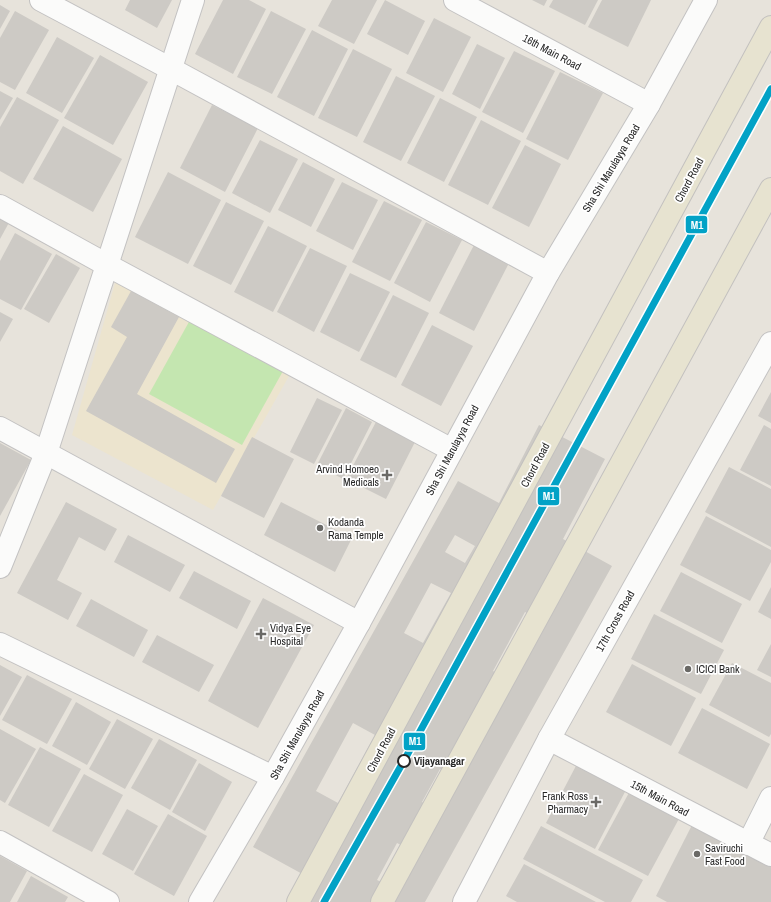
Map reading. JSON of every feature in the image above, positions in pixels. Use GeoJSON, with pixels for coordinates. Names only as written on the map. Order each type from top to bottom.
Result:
{"type":"FeatureCollection","features":[{"type":"Feature","properties":{"kind":"main road","name":"Chord Road"},"geometry":{"type":"LineString","coordinates":[[298,902],[771,28]]}},
{"type":"Feature","properties":{"kind":"main road"},"geometry":{"type":"LineString","coordinates":[[382,902],[771,189]]}},
{"type":"Feature","properties":{"kind":"street"},"geometry":{"type":"LineString","coordinates":[[41,0],[171,68],[548,273]]}},
{"type":"Feature","properties":{"kind":"street"},"geometry":{"type":"LineString","coordinates":[[0,567],[46,453],[193,0]]}},
{"type":"Feature","properties":{"kind":"street","name":"16th Main Road"},"geometry":{"type":"LineString","coordinates":[[455,0],[649,104]]}},
{"type":"Feature","properties":{"kind":"street","name":"Sha Shi Marulayya Road"},"geometry":{"type":"LineString","coordinates":[[200,902],[273,777],[359,623],[548,273],[649,104],[706,0]]}},
{"type":"Feature","properties":{"kind":"street"},"geometry":{"type":"LineString","coordinates":[[0,206],[452,450]]}},
{"type":"Feature","properties":{"kind":"street","name":"17th Cross Road"},"geometry":{"type":"LineString","coordinates":[[464,902],[549,739],[771,343]]}},
{"type":"Feature","properties":{"kind":"street"},"geometry":{"type":"LineString","coordinates":[[0,428],[359,623]]}},
{"type":"Feature","properties":{"kind":"street"},"geometry":{"type":"LineString","coordinates":[[0,644],[273,777]]}},
{"type":"Feature","properties":{"kind":"street","name":"15th Main Road"},"geometry":{"type":"LineString","coordinates":[[549,739],[771,855]]}},
{"type":"Feature","properties":{"kind":"street"},"geometry":{"type":"LineString","coordinates":[[748,844],[771,798]]}},
{"type":"Feature","properties":{"kind":"street"},"geometry":{"type":"LineString","coordinates":[[0,842],[108,902]]}},
{"type":"Feature","properties":{"kind":"shaded area"},"geometry":{"type":"Polygon","coordinates":[[[117,276],[293,369],[213,510],[72,435],[117,276]]]}},
{"type":"Feature","properties":{"kind":"green space"},"geometry":{"type":"Polygon","coordinates":[[[190,320],[283,371],[242,445],[149,394],[190,320]]]}},
{"type":"Feature","properties":{"kind":"building"},"geometry":{"type":"Polygon","coordinates":[[[130,0],[172,0],[157,28],[125,10],[130,0]]]}},
{"type":"Feature","properties":{"kind":"building"},"geometry":{"type":"Polygon","coordinates":[[[223,0],[249,0],[266,9],[233,74],[195,54],[223,0]]]}},
{"type":"Feature","properties":{"kind":"building"},"geometry":{"type":"Polygon","coordinates":[[[332,0],[377,0],[354,44],[318,26],[332,0]]]}},
{"type":"Feature","properties":{"kind":"building"},"geometry":{"type":"Polygon","coordinates":[[[385,0],[425,21],[408,55],[367,34],[385,0]]]}},
{"type":"Feature","properties":{"kind":"building"},"geometry":{"type":"Polygon","coordinates":[[[532,0],[547,0],[544,6],[532,0]]]}},
{"type":"Feature","properties":{"kind":"building"},"geometry":{"type":"Polygon","coordinates":[[[553,0],[598,0],[585,25],[549,7],[553,0]]]}},
{"type":"Feature","properties":{"kind":"building"},"geometry":{"type":"Polygon","coordinates":[[[602,0],[651,0],[628,47],[588,27],[602,0]]]}},
{"type":"Feature","properties":{"kind":"building"},"geometry":{"type":"Polygon","coordinates":[[[0,5],[10,11],[0,29],[0,5]]]}},
{"type":"Feature","properties":{"kind":"building"},"geometry":{"type":"Polygon","coordinates":[[[15,11],[49,30],[15,90],[0,82],[0,38],[15,11]]]}},
{"type":"Feature","properties":{"kind":"building"},"geometry":{"type":"Polygon","coordinates":[[[271,11],[306,29],[272,94],[237,77],[271,11]]]}},
{"type":"Feature","properties":{"kind":"building"},"geometry":{"type":"Polygon","coordinates":[[[434,18],[471,37],[443,92],[406,73],[434,18]]]}},
{"type":"Feature","properties":{"kind":"building"},"geometry":{"type":"Polygon","coordinates":[[[312,30],[348,49],[314,116],[277,97],[312,30]]]}},
{"type":"Feature","properties":{"kind":"building"},"geometry":{"type":"Polygon","coordinates":[[[57,37],[94,58],[62,113],[26,93],[57,37]]]}},
{"type":"Feature","properties":{"kind":"building"},"geometry":{"type":"Polygon","coordinates":[[[477,44],[505,58],[480,109],[452,94],[477,44]]]}},
{"type":"Feature","properties":{"kind":"building"},"geometry":{"type":"Polygon","coordinates":[[[353,49],[392,69],[357,137],[318,118],[353,49]]]}},
{"type":"Feature","properties":{"kind":"building"},"geometry":{"type":"Polygon","coordinates":[[[514,51],[555,71],[523,133],[482,112],[514,51]]]}},
{"type":"Feature","properties":{"kind":"building"},"geometry":{"type":"Polygon","coordinates":[[[100,55],[148,82],[113,145],[64,118],[100,55]]]}},
{"type":"Feature","properties":{"kind":"building"},"geometry":{"type":"Polygon","coordinates":[[[560,72],[603,93],[568,160],[526,139],[560,72]]]}},
{"type":"Feature","properties":{"kind":"building"},"geometry":{"type":"Polygon","coordinates":[[[396,76],[435,96],[401,161],[363,142],[396,76]]]}},
{"type":"Feature","properties":{"kind":"building"},"geometry":{"type":"Polygon","coordinates":[[[0,91],[13,98],[0,120],[0,91]]]}},
{"type":"Feature","properties":{"kind":"building"},"geometry":{"type":"Polygon","coordinates":[[[17,97],[59,120],[23,184],[0,171],[0,127],[17,97]]]}},
{"type":"Feature","properties":{"kind":"building"},"geometry":{"type":"Polygon","coordinates":[[[440,98],[477,117],[444,182],[407,163],[440,98]]]}},
{"type":"Feature","properties":{"kind":"building"},"geometry":{"type":"Polygon","coordinates":[[[212,105],[258,128],[225,192],[180,168],[212,105]]]}},
{"type":"Feature","properties":{"kind":"building"},"geometry":{"type":"Polygon","coordinates":[[[481,120],[521,141],[488,205],[448,185],[481,120]]]}},
{"type":"Feature","properties":{"kind":"building"},"geometry":{"type":"Polygon","coordinates":[[[63,126],[122,159],[93,212],[33,179],[63,126]]]}},
{"type":"Feature","properties":{"kind":"building"},"geometry":{"type":"Polygon","coordinates":[[[260,140],[298,159],[270,213],[232,193],[260,140]]]}},
{"type":"Feature","properties":{"kind":"building"},"geometry":{"type":"Polygon","coordinates":[[[525,145],[561,164],[529,227],[492,208],[525,145]]]}},
{"type":"Feature","properties":{"kind":"building"},"geometry":{"type":"Polygon","coordinates":[[[303,162],[335,179],[311,227],[278,210],[303,162]]]}},
{"type":"Feature","properties":{"kind":"building"},"geometry":{"type":"Polygon","coordinates":[[[168,172],[221,200],[188,264],[135,237],[168,172]]]}},
{"type":"Feature","properties":{"kind":"building"},"geometry":{"type":"Polygon","coordinates":[[[342,182],[378,200],[353,250],[316,231],[342,182]]]}},
{"type":"Feature","properties":{"kind":"building"},"geometry":{"type":"Polygon","coordinates":[[[384,201],[422,220],[390,281],[352,262],[384,201]]]}},
{"type":"Feature","properties":{"kind":"building"},"geometry":{"type":"Polygon","coordinates":[[[226,202],[264,221],[231,285],[193,266],[226,202]]]}},
{"type":"Feature","properties":{"kind":"building"},"geometry":{"type":"Polygon","coordinates":[[[0,213],[11,219],[0,239],[0,213]]]}},
{"type":"Feature","properties":{"kind":"building"},"geometry":{"type":"Polygon","coordinates":[[[426,222],[462,240],[430,302],[394,283],[426,222]]]}},
{"type":"Feature","properties":{"kind":"building"},"geometry":{"type":"Polygon","coordinates":[[[268,226],[307,246],[273,312],[234,292],[268,226]]]}},
{"type":"Feature","properties":{"kind":"building"},"geometry":{"type":"Polygon","coordinates":[[[15,233],[52,254],[21,310],[0,299],[0,261],[15,233]]]}},
{"type":"Feature","properties":{"kind":"building"},"geometry":{"type":"Polygon","coordinates":[[[474,245],[509,263],[474,331],[439,313],[474,245]]]}},
{"type":"Feature","properties":{"kind":"building"},"geometry":{"type":"Polygon","coordinates":[[[310,248],[347,266],[314,332],[277,312],[310,248]]]}},
{"type":"Feature","properties":{"kind":"building"},"geometry":{"type":"Polygon","coordinates":[[[56,254],[80,268],[49,323],[24,309],[56,254]]]}},
{"type":"Feature","properties":{"kind":"building"},"geometry":{"type":"Polygon","coordinates":[[[350,273],[390,292],[359,352],[320,332],[350,273]]]}},
{"type":"Feature","properties":{"kind":"building"},"geometry":{"type":"Polygon","coordinates":[[[131,291],[179,317],[137,394],[235,449],[216,483],[86,411],[127,337],[111,327],[131,291]]]}},
{"type":"Feature","properties":{"kind":"building"},"geometry":{"type":"Polygon","coordinates":[[[393,295],[429,313],[396,378],[360,360],[393,295]]]}},
{"type":"Feature","properties":{"kind":"building"},"geometry":{"type":"Polygon","coordinates":[[[0,312],[13,319],[0,342],[0,312]]]}},
{"type":"Feature","properties":{"kind":"building"},"geometry":{"type":"Polygon","coordinates":[[[432,325],[473,346],[441,406],[401,385],[432,325]]]}},
{"type":"Feature","properties":{"kind":"building"},"geometry":{"type":"Polygon","coordinates":[[[771,392],[771,423],[758,416],[771,392]]]}},
{"type":"Feature","properties":{"kind":"building"},"geometry":{"type":"Polygon","coordinates":[[[317,398],[342,410],[314,464],[290,452],[317,398]]]}},
{"type":"Feature","properties":{"kind":"building"},"geometry":{"type":"Polygon","coordinates":[[[346,408],[372,422],[343,479],[317,465],[346,408]]]}},
{"type":"Feature","properties":{"kind":"building"},"geometry":{"type":"Polygon","coordinates":[[[377,420],[416,440],[386,499],[346,479],[377,420]]]}},
{"type":"Feature","properties":{"kind":"building"},"geometry":{"type":"Polygon","coordinates":[[[539,425],[605,459],[563,539],[612,566],[425,902],[292,902],[306,876],[253,847],[458,481],[499,503],[539,425]],[[455,535],[445,552],[465,563],[475,546],[455,535]],[[431,583],[404,633],[423,643],[451,593],[431,583]],[[525,612],[493,671],[514,683],[546,624],[525,612]],[[353,723],[316,791],[338,803],[375,735],[353,723]],[[440,769],[422,802],[441,812],[459,779],[440,769]],[[397,843],[377,880],[397,890],[417,853],[397,843]]]}},
{"type":"Feature","properties":{"kind":"building"},"geometry":{"type":"Polygon","coordinates":[[[764,425],[771,429],[771,486],[740,470],[764,425]]]}},
{"type":"Feature","properties":{"kind":"building"},"geometry":{"type":"Polygon","coordinates":[[[252,437],[294,459],[264,518],[221,496],[252,437]]]}},
{"type":"Feature","properties":{"kind":"building"},"geometry":{"type":"Polygon","coordinates":[[[0,443],[31,460],[0,516],[0,443]]]}},
{"type":"Feature","properties":{"kind":"building"},"geometry":{"type":"Polygon","coordinates":[[[729,467],[771,489],[771,547],[705,512],[729,467]]]}},
{"type":"Feature","properties":{"kind":"building"},"geometry":{"type":"Polygon","coordinates":[[[66,502],[117,529],[105,551],[79,537],[57,580],[82,593],[68,620],[17,593],[66,502]]]}},
{"type":"Feature","properties":{"kind":"building"},"geometry":{"type":"Polygon","coordinates":[[[281,502],[352,538],[335,572],[264,535],[281,502]]]}},
{"type":"Feature","properties":{"kind":"building"},"geometry":{"type":"Polygon","coordinates":[[[706,516],[771,550],[771,562],[750,601],[680,565],[706,516]]]}},
{"type":"Feature","properties":{"kind":"building"},"geometry":{"type":"Polygon","coordinates":[[[128,535],[185,565],[170,592],[114,562],[128,535]]]}},
{"type":"Feature","properties":{"kind":"building"},"geometry":{"type":"Polygon","coordinates":[[[194,571],[251,601],[237,629],[179,598],[194,571]]]}},
{"type":"Feature","properties":{"kind":"building"},"geometry":{"type":"Polygon","coordinates":[[[681,572],[742,604],[722,643],[660,611],[681,572]]]}},
{"type":"Feature","properties":{"kind":"building"},"geometry":{"type":"Polygon","coordinates":[[[771,587],[771,619],[758,612],[771,587]]]}},
{"type":"Feature","properties":{"kind":"building"},"geometry":{"type":"Polygon","coordinates":[[[263,598],[314,625],[258,728],[208,701],[263,598]]]}},
{"type":"Feature","properties":{"kind":"building"},"geometry":{"type":"Polygon","coordinates":[[[91,599],[148,630],[134,657],[76,626],[91,599]]]}},
{"type":"Feature","properties":{"kind":"building"},"geometry":{"type":"Polygon","coordinates":[[[654,614],[724,650],[701,694],[631,659],[654,614]]]}},
{"type":"Feature","properties":{"kind":"building"},"geometry":{"type":"Polygon","coordinates":[[[157,635],[214,665],[199,692],[142,662],[157,635]]]}},
{"type":"Feature","properties":{"kind":"building"},"geometry":{"type":"Polygon","coordinates":[[[771,644],[771,677],[757,670],[771,644]]]}},
{"type":"Feature","properties":{"kind":"building"},"geometry":{"type":"Polygon","coordinates":[[[732,663],[771,683],[771,734],[769,737],[709,705],[732,663]]]}},
{"type":"Feature","properties":{"kind":"building"},"geometry":{"type":"Polygon","coordinates":[[[632,664],[696,698],[671,746],[606,712],[632,664]]]}},
{"type":"Feature","properties":{"kind":"building"},"geometry":{"type":"Polygon","coordinates":[[[0,665],[22,677],[0,716],[0,665]]]}},
{"type":"Feature","properties":{"kind":"building"},"geometry":{"type":"Polygon","coordinates":[[[27,675],[72,699],[47,744],[2,720],[27,675]]]}},
{"type":"Feature","properties":{"kind":"building"},"geometry":{"type":"Polygon","coordinates":[[[76,702],[111,722],[87,765],[52,746],[76,702]]]}},
{"type":"Feature","properties":{"kind":"building"},"geometry":{"type":"Polygon","coordinates":[[[702,708],[770,744],[747,789],[678,753],[702,708]]]}},
{"type":"Feature","properties":{"kind":"building"},"geometry":{"type":"Polygon","coordinates":[[[117,719],[153,739],[125,789],[89,769],[117,719]]]}},
{"type":"Feature","properties":{"kind":"building"},"geometry":{"type":"Polygon","coordinates":[[[0,729],[36,749],[5,803],[0,800],[0,729]]]}},
{"type":"Feature","properties":{"kind":"building"},"geometry":{"type":"Polygon","coordinates":[[[159,739],[197,760],[170,810],[131,788],[159,739]]]}},
{"type":"Feature","properties":{"kind":"building"},"geometry":{"type":"Polygon","coordinates":[[[40,747],[81,769],[49,827],[8,805],[40,747]]]}},
{"type":"Feature","properties":{"kind":"building"},"geometry":{"type":"Polygon","coordinates":[[[578,762],[627,788],[595,849],[546,823],[578,762]]]}},
{"type":"Feature","properties":{"kind":"building"},"geometry":{"type":"Polygon","coordinates":[[[199,763],[232,782],[205,831],[172,812],[199,763]]]}},
{"type":"Feature","properties":{"kind":"building"},"geometry":{"type":"Polygon","coordinates":[[[84,774],[123,795],[92,852],[52,831],[84,774]]]}},
{"type":"Feature","properties":{"kind":"building"},"geometry":{"type":"Polygon","coordinates":[[[631,789],[681,815],[648,876],[598,850],[631,789]]]}},
{"type":"Feature","properties":{"kind":"building"},"geometry":{"type":"Polygon","coordinates":[[[127,809],[158,826],[133,871],[102,854],[127,809]]]}},
{"type":"Feature","properties":{"kind":"building"},"geometry":{"type":"Polygon","coordinates":[[[168,814],[207,836],[174,896],[134,874],[168,814]]]}},
{"type":"Feature","properties":{"kind":"building"},"geometry":{"type":"Polygon","coordinates":[[[692,825],[771,865],[771,902],[667,902],[656,896],[692,825]]]}},
{"type":"Feature","properties":{"kind":"building"},"geometry":{"type":"Polygon","coordinates":[[[541,826],[643,880],[631,902],[605,902],[523,859],[541,826]]]}},
{"type":"Feature","properties":{"kind":"building"},"geometry":{"type":"Polygon","coordinates":[[[0,856],[27,871],[10,902],[0,902],[0,856]]]}},
{"type":"Feature","properties":{"kind":"building"},"geometry":{"type":"Polygon","coordinates":[[[524,864],[596,902],[517,902],[506,896],[524,864]]]}},
{"type":"Feature","properties":{"kind":"building"},"geometry":{"type":"Polygon","coordinates":[[[31,876],[68,897],[65,902],[17,902],[31,876]]]}},
{"type":"Feature","properties":{"kind":"transit line","name":"M1"},"geometry":{"type":"LineString","coordinates":[[324,902],[406,757],[771,89]]}},
{"type":"Feature","properties":{"kind":"place","name":"Arvind Homoeo Medicals"},"geometry":{"type":"Point","coordinates":[387,475]}},
{"type":"Feature","properties":{"kind":"place","name":"Kodanda Rama Temple"},"geometry":{"type":"Point","coordinates":[320,528]}},
{"type":"Feature","properties":{"kind":"place","name":"Vidya Eye Hospital"},"geometry":{"type":"Point","coordinates":[261,634]}},
{"type":"Feature","properties":{"kind":"place","name":"ICICI Bank"},"geometry":{"type":"Point","coordinates":[688,669]}},
{"type":"Feature","properties":{"kind":"place","name":"Vijayanagar"},"geometry":{"type":"Point","coordinates":[404,761]}},
{"type":"Feature","properties":{"kind":"place","name":"Frank Ross Pharmacy"},"geometry":{"type":"Point","coordinates":[596,802]}},
{"type":"Feature","properties":{"kind":"place","name":"Saviruchi Fast Food"},"geometry":{"type":"Point","coordinates":[697,854]}}]}
